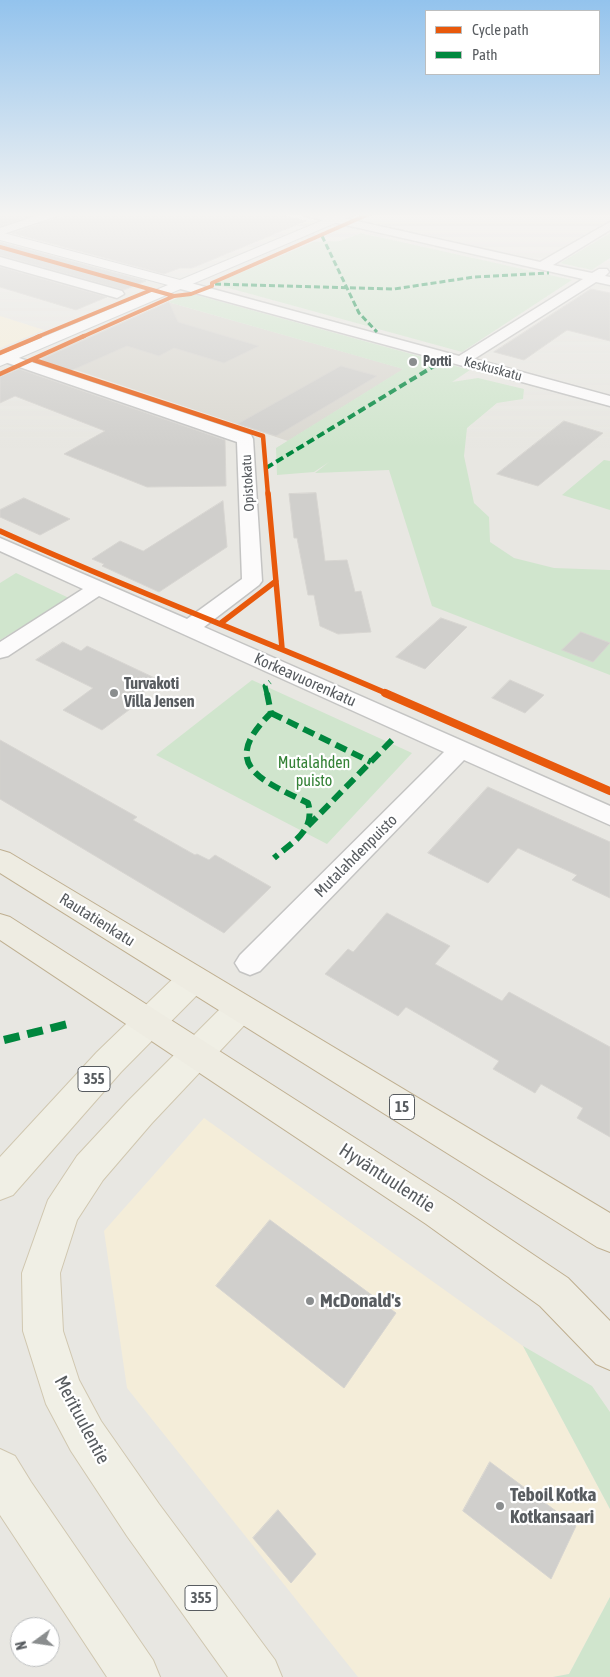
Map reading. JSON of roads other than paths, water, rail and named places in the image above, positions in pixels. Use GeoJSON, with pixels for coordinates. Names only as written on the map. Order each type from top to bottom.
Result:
{"type":"FeatureCollection","features":[{"type":"Feature","properties":{"kind":"highway","name":"Rautatienkatu"},"geometry":{"type":"LineString","coordinates":[[0,860],[194,979]]}},
{"type":"Feature","properties":{"kind":"highway"},"geometry":{"type":"LineString","coordinates":[[0,925],[150,1023]]}},
{"type":"Feature","properties":{"kind":"highway","name":"15"},"geometry":{"type":"LineString","coordinates":[[194,979],[610,1234]]}},
{"type":"Feature","properties":{"kind":"highway","name":"Hyväntuulentie"},"geometry":{"type":"LineString","coordinates":[[150,1023],[439,1212],[554,1292],[610,1350]]}},
{"type":"Feature","properties":{"kind":"main road"},"geometry":{"type":"LineString","coordinates":[[4,360],[167,291]]}},
{"type":"Feature","properties":{"kind":"main road","name":"355"},"geometry":{"type":"LineString","coordinates":[[0,1183],[109,1062],[194,979]]}},
{"type":"Feature","properties":{"kind":"main road","name":"Merituulentie"},"geometry":{"type":"LineString","coordinates":[[241,1008],[140,1112],[90,1168],[61,1212],[41,1273],[43,1331],[61,1389],[86,1436],[143,1520],[258,1677]]}},
{"type":"Feature","properties":{"kind":"main road"},"geometry":{"type":"LineString","coordinates":[[0,1471],[14,1498],[136,1677]]}},
{"type":"Feature","properties":{"kind":"street"},"geometry":{"type":"LineString","coordinates":[[107,291],[117,294]]}},
{"type":"Feature","properties":{"kind":"street","name":"Keskuskatu"},"geometry":{"type":"LineString","coordinates":[[205,291],[610,401]]}},
{"type":"Feature","properties":{"kind":"street"},"geometry":{"type":"LineString","coordinates":[[461,361],[573,291]]}},
{"type":"Feature","properties":{"kind":"street","name":"Opistokatu"},"geometry":{"type":"LineString","coordinates":[[4,360],[246,439],[252,581],[189,628]]}},
{"type":"Feature","properties":{"kind":"street","name":"Korkeavuorenkatu"},"geometry":{"type":"LineString","coordinates":[[0,544],[610,816]]}},
{"type":"Feature","properties":{"kind":"street"},"geometry":{"type":"LineString","coordinates":[[0,567],[22,554]]}},
{"type":"Feature","properties":{"kind":"street"},"geometry":{"type":"LineString","coordinates":[[0,651],[98,588]]}},
{"type":"Feature","properties":{"kind":"street","name":"Mutalahdenpuisto"},"geometry":{"type":"LineString","coordinates":[[250,963],[461,749]]}},
{"type":"Feature","properties":{"kind":"place","name":"Portti"},"geometry":{"type":"Point","coordinates":[413,362]}},
{"type":"Feature","properties":{"kind":"place","name":"Turvakoti Villa Jensen"},"geometry":{"type":"Point","coordinates":[114,693]}},
{"type":"Feature","properties":{"kind":"place","name":"McDonald's"},"geometry":{"type":"Point","coordinates":[310,1301]}},
{"type":"Feature","properties":{"kind":"place","name":"Teboil Kotka Kotkansaari"},"geometry":{"type":"Point","coordinates":[500,1506]}},
{"type":"Feature","properties":{"kind":"park label","name":"Mutalahden puisto"},"geometry":{"type":"Point","coordinates":[314,772]}}]}
